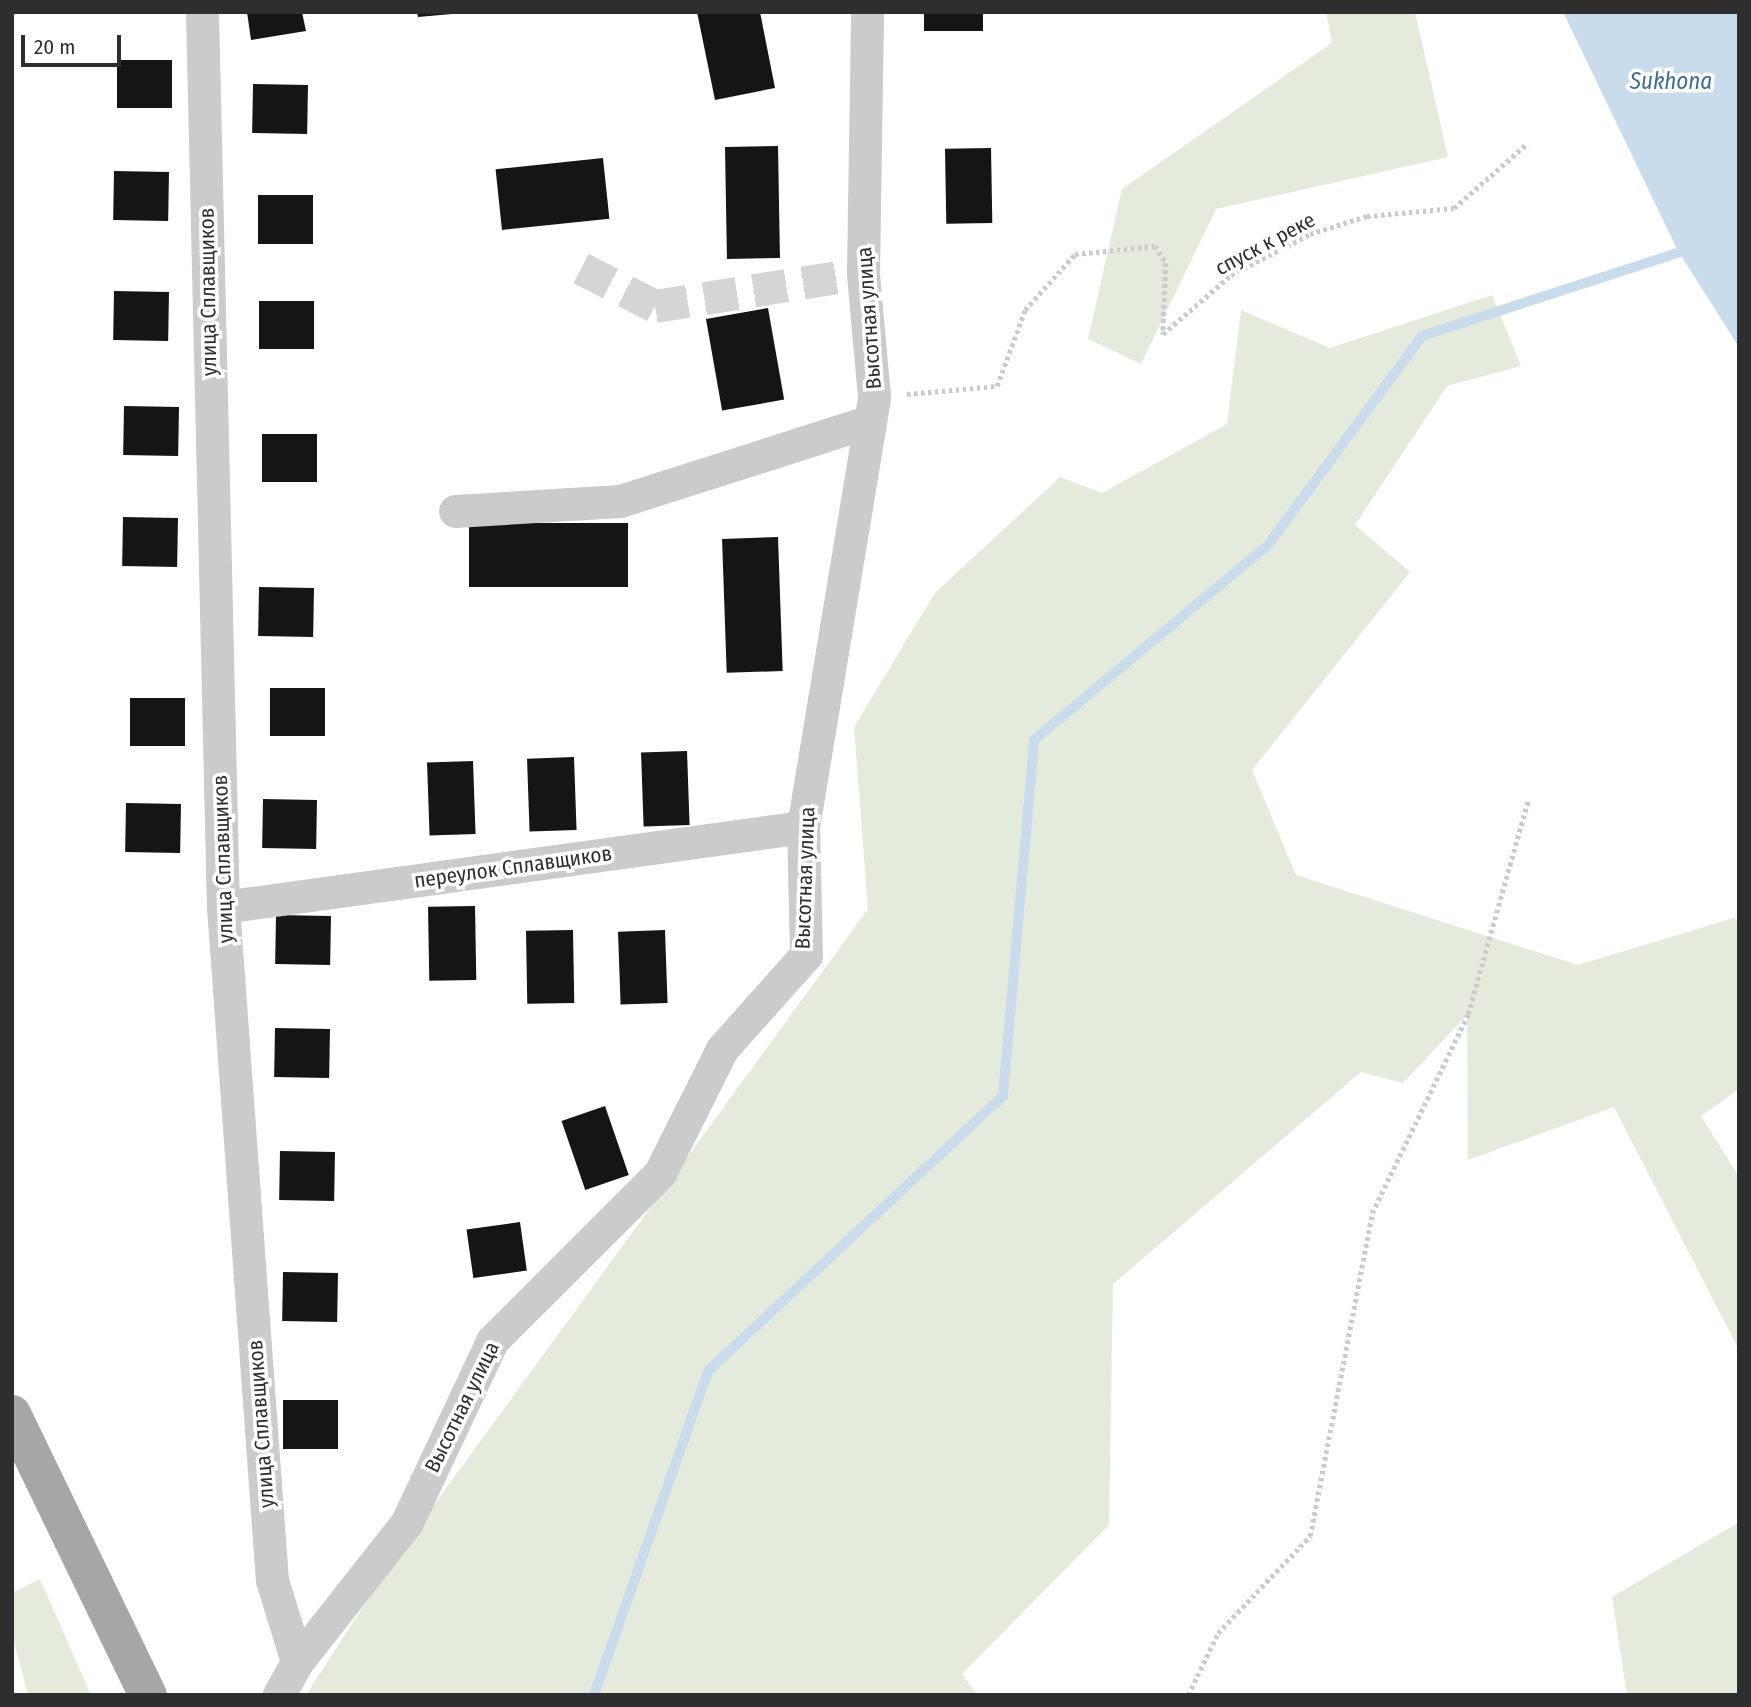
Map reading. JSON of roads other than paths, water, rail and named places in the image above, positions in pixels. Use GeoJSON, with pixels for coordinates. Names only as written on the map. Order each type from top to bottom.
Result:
{"type":"FeatureCollection","features":[{"type":"Feature","properties":{"kind":"main road"},"geometry":{"type":"LineString","coordinates":[[12,1414],[148,1695]]}},
{"type":"Feature","properties":{"kind":"street","name":"улица Сплавщиков"},"geometry":{"type":"LineString","coordinates":[[202,12],[223,906],[272,1580],[298,1662]]}},
{"type":"Feature","properties":{"kind":"street","name":"Высотная улица"},"geometry":{"type":"LineString","coordinates":[[298,1662],[407,1522],[492,1341],[660,1173],[722,1049],[806,955],[803,827],[872,409],[863,273],[867,12]]}},
{"type":"Feature","properties":{"kind":"street"},"geometry":{"type":"LineString","coordinates":[[455,511],[620,501],[872,409]]}},
{"type":"Feature","properties":{"kind":"street","name":"переулок Сплавщиков"},"geometry":{"type":"LineString","coordinates":[[223,906],[803,827]]}},
{"type":"Feature","properties":{"kind":"street"},"geometry":{"type":"LineString","coordinates":[[279,1695],[298,1662]]}},
{"type":"Feature","properties":{"kind":"water","name":"Sukhona"},"geometry":{"type":"Polygon","coordinates":[[[1563,12],[1739,12],[1739,347],[1678,251],[1563,12]]]}},
{"type":"Feature","properties":{"kind":"waterway"},"geometry":{"type":"LineString","coordinates":[[594,1695],[708,1371],[1003,1096],[1034,740],[1268,545],[1422,336],[1689,249]]}},
{"type":"Feature","properties":{"kind":"tunnel"},"geometry":{"type":"LineString","coordinates":[[581,268],[655,306],[863,273]]}}]}
